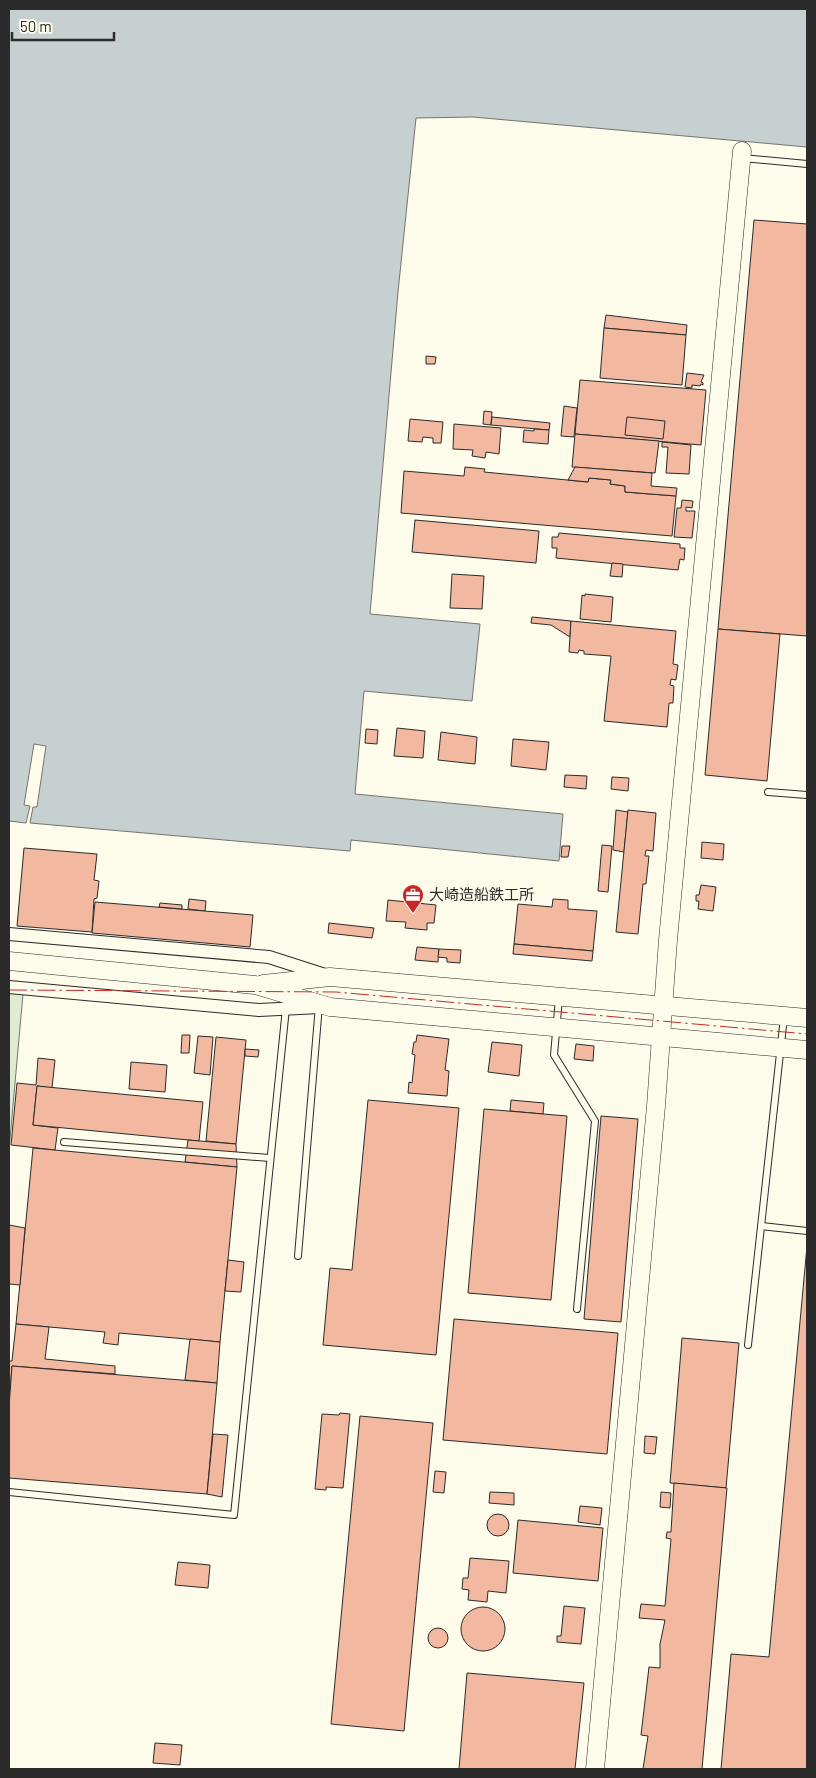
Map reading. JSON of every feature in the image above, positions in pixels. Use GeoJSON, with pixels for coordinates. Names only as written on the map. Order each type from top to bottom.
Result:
{"type":"FeatureCollection","features":[{"type":"Feature","properties":{"kind":"street"},"geometry":{"type":"LineString","coordinates":[[595,1769],[664,1005],[669,930],[741,154]]}},
{"type":"Feature","properties":{"kind":"street"},"geometry":{"type":"LineString","coordinates":[[9,934],[269,957],[330,977],[807,1018]]}},
{"type":"Feature","properties":{"kind":"street"},"geometry":{"type":"LineString","coordinates":[[9,961],[255,985],[323,1006],[807,1050]]}},
{"type":"Feature","properties":{"kind":"street"},"geometry":{"type":"LineString","coordinates":[[9,987],[259,1010],[287,995],[330,977]]}},
{"type":"Feature","properties":{"kind":"lane"},"geometry":{"type":"LineString","coordinates":[[741,154],[807,164]]}},
{"type":"Feature","properties":{"kind":"lane"},"geometry":{"type":"LineString","coordinates":[[768,792],[807,795]]}},
{"type":"Feature","properties":{"kind":"lane"},"geometry":{"type":"LineString","coordinates":[[9,1492],[234,1514],[287,995]]}},
{"type":"Feature","properties":{"kind":"lane"},"geometry":{"type":"LineString","coordinates":[[559,996],[554,1055],[595,1121],[577,1309]]}},
{"type":"Feature","properties":{"kind":"lane"},"geometry":{"type":"LineString","coordinates":[[298,1256],[323,1006]]}},
{"type":"Feature","properties":{"kind":"lane"},"geometry":{"type":"LineString","coordinates":[[748,1346],[784,1016]]}},
{"type":"Feature","properties":{"kind":"lane"},"geometry":{"type":"LineString","coordinates":[[64,1142],[270,1158]]}},
{"type":"Feature","properties":{"kind":"lane"},"geometry":{"type":"LineString","coordinates":[[761,1226],[807,1231]]}},
{"type":"Feature","properties":{"kind":"green space"},"geometry":{"type":"Polygon","coordinates":[[[9,993],[23,994],[9,1150],[9,993]]]}},
{"type":"Feature","properties":{"kind":"shaded area"},"geometry":{"type":"Polygon","coordinates":[[[9,9],[807,9],[807,147],[473,117],[416,118],[398,292],[370,614],[480,624],[472,701],[364,691],[355,794],[563,814],[559,861],[351,840],[350,851],[30,823],[33,807],[37,807],[46,746],[34,744],[24,805],[30,806],[26,823],[9,821],[9,9]]]}},
{"type":"Feature","properties":{"kind":"building"},"geometry":{"type":"Polygon","coordinates":[[[754,220],[807,224],[807,636],[718,629],[754,220]]]}},
{"type":"Feature","properties":{"kind":"building"},"geometry":{"type":"Polygon","coordinates":[[[606,315],[687,325],[686,335],[604,328],[606,315]]]}},
{"type":"Feature","properties":{"kind":"building"},"geometry":{"type":"Polygon","coordinates":[[[604,328],[686,335],[682,385],[600,378],[604,328]]]}},
{"type":"Feature","properties":{"kind":"building"},"geometry":{"type":"Polygon","coordinates":[[[426,356],[436,357],[435,364],[426,364],[426,356]]]}},
{"type":"Feature","properties":{"kind":"building"},"geometry":{"type":"Polygon","coordinates":[[[687,373],[704,375],[701,382],[703,385],[692,385],[692,388],[685,387],[687,373]]]}},
{"type":"Feature","properties":{"kind":"building"},"geometry":{"type":"Polygon","coordinates":[[[580,380],[706,390],[701,445],[575,434],[580,380]]]}},
{"type":"Feature","properties":{"kind":"building"},"geometry":{"type":"Polygon","coordinates":[[[564,406],[577,408],[574,437],[561,436],[564,406]]]}},
{"type":"Feature","properties":{"kind":"building"},"geometry":{"type":"Polygon","coordinates":[[[484,411],[492,412],[491,425],[483,424],[484,411]]]}},
{"type":"Feature","properties":{"kind":"building"},"geometry":{"type":"Polygon","coordinates":[[[492,417],[550,423],[549,430],[491,425],[492,417]]]}},
{"type":"Feature","properties":{"kind":"building"},"geometry":{"type":"Polygon","coordinates":[[[627,417],[665,421],[663,439],[625,435],[627,417]]]}},
{"type":"Feature","properties":{"kind":"building"},"geometry":{"type":"Polygon","coordinates":[[[410,419],[443,422],[441,443],[433,443],[433,438],[423,437],[422,442],[408,441],[410,419]]]}},
{"type":"Feature","properties":{"kind":"building"},"geometry":{"type":"Polygon","coordinates":[[[454,424],[501,428],[499,454],[486,452],[485,458],[472,456],[473,450],[453,449],[454,424]]]}},
{"type":"Feature","properties":{"kind":"building"},"geometry":{"type":"Polygon","coordinates":[[[534,429],[549,430],[548,444],[523,442],[524,430],[534,431],[534,429]]]}},
{"type":"Feature","properties":{"kind":"building"},"geometry":{"type":"Polygon","coordinates":[[[575,434],[659,441],[655,473],[572,467],[575,434]]]}},
{"type":"Feature","properties":{"kind":"building"},"geometry":{"type":"Polygon","coordinates":[[[662,442],[691,445],[689,474],[666,473],[668,447],[662,447],[662,442]]]}},
{"type":"Feature","properties":{"kind":"building"},"geometry":{"type":"Polygon","coordinates":[[[465,467],[485,469],[484,472],[588,482],[589,478],[611,480],[610,484],[625,486],[625,492],[676,496],[672,536],[401,513],[404,471],[464,476],[465,467]]]}},
{"type":"Feature","properties":{"kind":"building"},"geometry":{"type":"Polygon","coordinates":[[[575,467],[652,473],[651,486],[677,488],[676,496],[625,492],[625,486],[610,484],[611,480],[589,478],[588,482],[568,480],[575,467]]]}},
{"type":"Feature","properties":{"kind":"building"},"geometry":{"type":"Polygon","coordinates":[[[682,500],[693,501],[692,508],[686,507],[686,511],[695,511],[692,538],[674,537],[677,508],[681,508],[682,500]]]}},
{"type":"Feature","properties":{"kind":"building"},"geometry":{"type":"Polygon","coordinates":[[[415,520],[539,531],[536,563],[412,552],[415,520]]]}},
{"type":"Feature","properties":{"kind":"building"},"geometry":{"type":"Polygon","coordinates":[[[559,533],[680,544],[680,548],[685,548],[684,560],[680,559],[678,570],[556,558],[557,548],[552,548],[552,537],[558,537],[559,533]]]}},
{"type":"Feature","properties":{"kind":"building"},"geometry":{"type":"Polygon","coordinates":[[[612,563],[623,564],[622,577],[610,576],[612,563]]]}},
{"type":"Feature","properties":{"kind":"building"},"geometry":{"type":"Polygon","coordinates":[[[452,574],[484,576],[482,609],[450,608],[452,574]]]}},
{"type":"Feature","properties":{"kind":"building"},"geometry":{"type":"Polygon","coordinates":[[[585,594],[613,597],[611,622],[580,619],[582,595],[585,596],[585,594]]]}},
{"type":"Feature","properties":{"kind":"building"},"geometry":{"type":"Polygon","coordinates":[[[532,617],[571,621],[570,637],[551,625],[531,623],[532,617]]]}},
{"type":"Feature","properties":{"kind":"building"},"geometry":{"type":"Polygon","coordinates":[[[571,621],[676,631],[673,664],[678,665],[676,680],[671,679],[670,685],[674,686],[673,703],[669,703],[667,727],[604,721],[611,656],[584,654],[584,651],[579,650],[578,653],[569,652],[571,621]]]}},
{"type":"Feature","properties":{"kind":"building"},"geometry":{"type":"Polygon","coordinates":[[[718,629],[780,634],[767,781],[705,775],[718,629]]]}},
{"type":"Feature","properties":{"kind":"building"},"geometry":{"type":"Polygon","coordinates":[[[397,728],[425,731],[423,758],[394,756],[397,728]]]}},
{"type":"Feature","properties":{"kind":"building"},"geometry":{"type":"Polygon","coordinates":[[[366,729],[378,730],[377,744],[365,743],[366,729]]]}},
{"type":"Feature","properties":{"kind":"building"},"geometry":{"type":"Polygon","coordinates":[[[441,732],[477,737],[475,764],[438,760],[441,732]]]}},
{"type":"Feature","properties":{"kind":"building"},"geometry":{"type":"Polygon","coordinates":[[[513,739],[549,742],[546,770],[511,766],[513,739]]]}},
{"type":"Feature","properties":{"kind":"building"},"geometry":{"type":"Polygon","coordinates":[[[565,775],[587,776],[586,789],[564,787],[565,775]]]}},
{"type":"Feature","properties":{"kind":"building"},"geometry":{"type":"Polygon","coordinates":[[[612,777],[629,778],[628,791],[611,789],[612,777]]]}},
{"type":"Feature","properties":{"kind":"building"},"geometry":{"type":"Polygon","coordinates":[[[616,810],[628,812],[624,852],[613,850],[616,810]]]}},
{"type":"Feature","properties":{"kind":"building"},"geometry":{"type":"Polygon","coordinates":[[[628,810],[656,813],[653,851],[646,850],[645,856],[649,856],[646,884],[643,884],[638,934],[616,932],[628,810]]]}},
{"type":"Feature","properties":{"kind":"building"},"geometry":{"type":"Polygon","coordinates":[[[702,842],[724,844],[723,860],[701,858],[702,842]]]}},
{"type":"Feature","properties":{"kind":"building"},"geometry":{"type":"Polygon","coordinates":[[[602,845],[612,846],[608,892],[598,891],[602,845]]]}},
{"type":"Feature","properties":{"kind":"building"},"geometry":{"type":"Polygon","coordinates":[[[562,846],[570,846],[568,857],[561,857],[562,846]]]}},
{"type":"Feature","properties":{"kind":"building"},"geometry":{"type":"Polygon","coordinates":[[[24,848],[97,854],[94,880],[99,881],[97,898],[94,899],[92,932],[17,926],[24,848]]]}},
{"type":"Feature","properties":{"kind":"building"},"geometry":{"type":"Polygon","coordinates":[[[701,885],[716,887],[713,911],[698,909],[699,901],[696,901],[696,895],[699,895],[701,885]]]}},
{"type":"Feature","properties":{"kind":"building"},"geometry":{"type":"Polygon","coordinates":[[[189,899],[206,901],[205,911],[188,909],[189,899]]]}},
{"type":"Feature","properties":{"kind":"building"},"geometry":{"type":"Polygon","coordinates":[[[553,899],[568,900],[568,909],[597,911],[593,951],[514,944],[518,904],[552,907],[553,899]]]}},
{"type":"Feature","properties":{"kind":"building"},"geometry":{"type":"Polygon","coordinates":[[[388,900],[436,905],[434,923],[427,923],[427,930],[405,928],[406,922],[386,921],[388,900]]]}},
{"type":"Feature","properties":{"kind":"building"},"geometry":{"type":"Polygon","coordinates":[[[95,902],[253,915],[250,947],[92,933],[95,902]]]}},
{"type":"Feature","properties":{"kind":"building"},"geometry":{"type":"Polygon","coordinates":[[[160,903],[182,905],[182,909],[159,907],[160,903]]]}},
{"type":"Feature","properties":{"kind":"building"},"geometry":{"type":"Polygon","coordinates":[[[329,923],[374,928],[372,938],[328,933],[329,923]]]}},
{"type":"Feature","properties":{"kind":"building"},"geometry":{"type":"Polygon","coordinates":[[[514,944],[593,951],[592,961],[513,954],[514,944]]]}},
{"type":"Feature","properties":{"kind":"building"},"geometry":{"type":"Polygon","coordinates":[[[417,947],[439,949],[438,962],[415,960],[417,947]]]}},
{"type":"Feature","properties":{"kind":"building"},"geometry":{"type":"Polygon","coordinates":[[[439,949],[461,950],[460,963],[447,962],[447,958],[438,957],[439,949]]]}},
{"type":"Feature","properties":{"kind":"building"},"geometry":{"type":"Polygon","coordinates":[[[182,1035],[190,1035],[189,1053],[181,1053],[182,1035]]]}},
{"type":"Feature","properties":{"kind":"building"},"geometry":{"type":"Polygon","coordinates":[[[417,1035],[449,1039],[445,1070],[449,1071],[447,1096],[408,1093],[409,1082],[412,1083],[415,1055],[412,1054],[417,1035]]]}},
{"type":"Feature","properties":{"kind":"building"},"geometry":{"type":"Polygon","coordinates":[[[198,1036],[213,1037],[210,1075],[194,1073],[198,1036]]]}},
{"type":"Feature","properties":{"kind":"building"},"geometry":{"type":"Polygon","coordinates":[[[216,1037],[246,1040],[236,1144],[206,1141],[216,1037]]]}},
{"type":"Feature","properties":{"kind":"building"},"geometry":{"type":"Polygon","coordinates":[[[492,1042],[522,1045],[519,1076],[488,1072],[492,1042]]]}},
{"type":"Feature","properties":{"kind":"building"},"geometry":{"type":"Polygon","coordinates":[[[576,1044],[594,1046],[593,1061],[574,1059],[576,1044]]]}},
{"type":"Feature","properties":{"kind":"building"},"geometry":{"type":"Polygon","coordinates":[[[245,1049],[259,1050],[258,1057],[245,1056],[245,1049]]]}},
{"type":"Feature","properties":{"kind":"building"},"geometry":{"type":"Polygon","coordinates":[[[38,1058],[55,1060],[52,1088],[37,1086],[33,1125],[58,1128],[55,1150],[11,1145],[17,1083],[36,1085],[38,1058]]]}},
{"type":"Feature","properties":{"kind":"building"},"geometry":{"type":"Polygon","coordinates":[[[131,1062],[167,1065],[165,1092],[129,1089],[131,1062]]]}},
{"type":"Feature","properties":{"kind":"building"},"geometry":{"type":"Polygon","coordinates":[[[37,1086],[203,1102],[199,1141],[33,1125],[37,1086]]]}},
{"type":"Feature","properties":{"kind":"building"},"geometry":{"type":"Polygon","coordinates":[[[368,1100],[459,1108],[436,1355],[323,1345],[330,1268],[352,1270],[368,1100]]]}},
{"type":"Feature","properties":{"kind":"building"},"geometry":{"type":"Polygon","coordinates":[[[511,1100],[544,1103],[543,1114],[510,1111],[511,1100]]]}},
{"type":"Feature","properties":{"kind":"building"},"geometry":{"type":"Polygon","coordinates":[[[484,1109],[567,1116],[551,1300],[468,1293],[484,1109]]]}},
{"type":"Feature","properties":{"kind":"building"},"geometry":{"type":"Polygon","coordinates":[[[601,1116],[638,1119],[621,1322],[584,1319],[601,1116]]]}},
{"type":"Feature","properties":{"kind":"building"},"geometry":{"type":"Polygon","coordinates":[[[188,1140],[236,1144],[237,1167],[185,1162],[188,1140]]]}},
{"type":"Feature","properties":{"kind":"building"},"geometry":{"type":"Polygon","coordinates":[[[33,1148],[237,1167],[220,1342],[119,1333],[118,1345],[103,1343],[105,1332],[16,1324],[33,1148]]]}},
{"type":"Feature","properties":{"kind":"building"},"geometry":{"type":"Polygon","coordinates":[[[9,1225],[25,1228],[20,1285],[9,1284],[9,1225]]]}},
{"type":"Feature","properties":{"kind":"building"},"geometry":{"type":"Polygon","coordinates":[[[807,1246],[807,1769],[721,1769],[731,1654],[769,1657],[807,1246]]]}},
{"type":"Feature","properties":{"kind":"building"},"geometry":{"type":"Polygon","coordinates":[[[228,1260],[244,1262],[241,1292],[225,1291],[228,1260]]]}},
{"type":"Feature","properties":{"kind":"building"},"geometry":{"type":"Polygon","coordinates":[[[454,1319],[618,1333],[607,1454],[443,1440],[454,1319]]]}},
{"type":"Feature","properties":{"kind":"building"},"geometry":{"type":"Polygon","coordinates":[[[16,1324],[49,1327],[45,1359],[115,1366],[115,1374],[12,1366],[9,1407],[9,1361],[12,1361],[16,1324]]]}},
{"type":"Feature","properties":{"kind":"building"},"geometry":{"type":"Polygon","coordinates":[[[682,1338],[739,1343],[726,1488],[670,1483],[682,1338]]]}},
{"type":"Feature","properties":{"kind":"building"},"geometry":{"type":"Polygon","coordinates":[[[190,1339],[220,1342],[217,1383],[185,1380],[190,1339]]]}},
{"type":"Feature","properties":{"kind":"building"},"geometry":{"type":"Polygon","coordinates":[[[12,1366],[217,1383],[207,1494],[9,1478],[9,1407],[12,1366]]]}},
{"type":"Feature","properties":{"kind":"building"},"geometry":{"type":"Polygon","coordinates":[[[340,1413],[350,1414],[343,1488],[326,1487],[326,1490],[315,1489],[322,1414],[339,1415],[340,1413]]]}},
{"type":"Feature","properties":{"kind":"building"},"geometry":{"type":"Polygon","coordinates":[[[360,1416],[433,1423],[404,1731],[331,1724],[360,1416]]]}},
{"type":"Feature","properties":{"kind":"building"},"geometry":{"type":"Polygon","coordinates":[[[213,1434],[228,1435],[222,1497],[207,1494],[213,1434]]]}},
{"type":"Feature","properties":{"kind":"building"},"geometry":{"type":"Polygon","coordinates":[[[645,1436],[657,1437],[655,1454],[644,1453],[645,1436]]]}},
{"type":"Feature","properties":{"kind":"building"},"geometry":{"type":"Polygon","coordinates":[[[435,1471],[446,1472],[444,1493],[433,1492],[435,1471]]]}},
{"type":"Feature","properties":{"kind":"building"},"geometry":{"type":"Polygon","coordinates":[[[674,1483],[727,1488],[702,1769],[643,1769],[648,1736],[641,1735],[649,1667],[660,1668],[660,1644],[665,1620],[639,1618],[641,1604],[665,1606],[671,1539],[666,1538],[667,1532],[671,1532],[674,1483]]]}},
{"type":"Feature","properties":{"kind":"building"},"geometry":{"type":"Polygon","coordinates":[[[490,1492],[514,1493],[514,1505],[489,1503],[490,1492]]]}},
{"type":"Feature","properties":{"kind":"building"},"geometry":{"type":"Polygon","coordinates":[[[661,1492],[671,1493],[670,1508],[660,1507],[661,1492]]]}},
{"type":"Feature","properties":{"kind":"building"},"geometry":{"type":"Polygon","coordinates":[[[580,1506],[602,1508],[600,1525],[578,1522],[580,1506]]]}},
{"type":"Feature","properties":{"kind":"building"},"geometry":{"type":"Polygon","coordinates":[[[498,1514],[506,1517],[509,1525],[506,1533],[498,1536],[490,1533],[487,1525],[490,1517],[498,1514]]]}},
{"type":"Feature","properties":{"kind":"building"},"geometry":{"type":"Polygon","coordinates":[[[518,1520],[603,1528],[598,1581],[513,1573],[518,1520]]]}},
{"type":"Feature","properties":{"kind":"building"},"geometry":{"type":"Polygon","coordinates":[[[470,1558],[509,1561],[506,1593],[488,1591],[487,1602],[468,1600],[469,1590],[462,1589],[463,1578],[468,1578],[470,1558]]]}},
{"type":"Feature","properties":{"kind":"building"},"geometry":{"type":"Polygon","coordinates":[[[178,1562],[210,1565],[208,1588],[175,1585],[178,1562]]]}},
{"type":"Feature","properties":{"kind":"building"},"geometry":{"type":"Polygon","coordinates":[[[564,1606],[585,1608],[581,1644],[557,1642],[557,1636],[561,1636],[564,1606]]]}},
{"type":"Feature","properties":{"kind":"building"},"geometry":{"type":"Polygon","coordinates":[[[483,1607],[495,1611],[501,1617],[505,1629],[501,1641],[495,1647],[483,1651],[471,1647],[465,1641],[461,1629],[465,1617],[471,1611],[483,1607]]]}},
{"type":"Feature","properties":{"kind":"building"},"geometry":{"type":"Polygon","coordinates":[[[438,1628],[445,1631],[448,1638],[445,1645],[438,1648],[431,1645],[428,1638],[431,1631],[438,1628]]]}},
{"type":"Feature","properties":{"kind":"building"},"geometry":{"type":"Polygon","coordinates":[[[467,1673],[584,1683],[575,1769],[459,1769],[467,1673]]]}},
{"type":"Feature","properties":{"kind":"building"},"geometry":{"type":"Polygon","coordinates":[[[155,1743],[182,1745],[180,1765],[153,1763],[155,1743]]]}},
{"type":"Feature","properties":{"kind":"power"},"geometry":{"type":"LineString","coordinates":[[9,990],[336,992],[807,1034]]}},
{"type":"Feature","properties":{"kind":"place","name":"大崎造船鉄工所"},"geometry":{"type":"Point","coordinates":[413,914]}}]}
